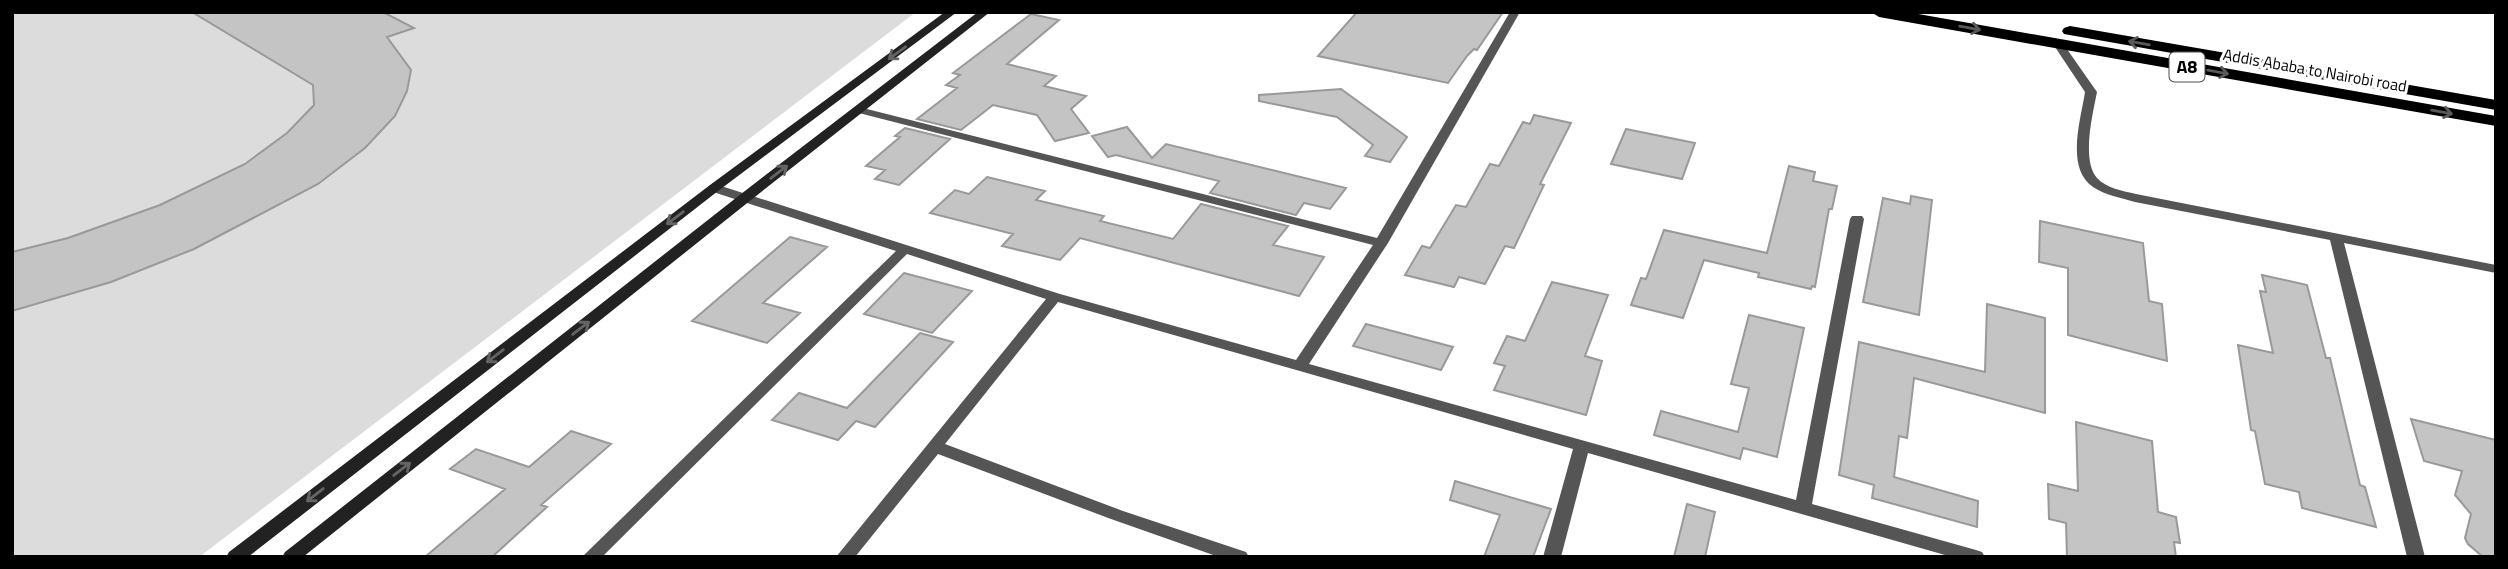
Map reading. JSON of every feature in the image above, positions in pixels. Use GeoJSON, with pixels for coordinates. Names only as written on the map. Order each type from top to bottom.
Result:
{"type":"FeatureCollection","features":[{"type":"Feature","properties":{"kind":"highway","name":"Addis Ababa to Nairobi road"},"geometry":{"type":"LineString","coordinates":[[1879,12],[2496,121]]}},
{"type":"Feature","properties":{"kind":"highway","name":"Addis Ababa to Nairobi road"},"geometry":{"type":"LineString","coordinates":[[1960,12],[2496,105]]}},
{"type":"Feature","properties":{"kind":"street"},"geometry":{"type":"LineString","coordinates":[[235,557],[714,188],[952,12]]}},
{"type":"Feature","properties":{"kind":"street"},"geometry":{"type":"LineString","coordinates":[[291,557],[746,197],[985,12]]}},
{"type":"Feature","properties":{"kind":"street"},"geometry":{"type":"LineString","coordinates":[[1300,366],[1381,243],[1515,12]]}},
{"type":"Feature","properties":{"kind":"street"},"geometry":{"type":"LineString","coordinates":[[2058,44],[2091,92],[2082,162],[2091,180],[2110,190],[2135,198],[2496,269]]}},
{"type":"Feature","properties":{"kind":"street"},"geometry":{"type":"LineString","coordinates":[[859,110],[1381,243]]}},
{"type":"Feature","properties":{"kind":"street"},"geometry":{"type":"LineString","coordinates":[[714,188],[1055,297],[1976,557]]}},
{"type":"Feature","properties":{"kind":"street"},"geometry":{"type":"LineString","coordinates":[[1803,506],[1857,219]]}},
{"type":"Feature","properties":{"kind":"street"},"geometry":{"type":"LineString","coordinates":[[2336,238],[2416,557]]}},
{"type":"Feature","properties":{"kind":"street"},"geometry":{"type":"LineString","coordinates":[[591,557],[905,249]]}},
{"type":"Feature","properties":{"kind":"street"},"geometry":{"type":"LineString","coordinates":[[845,557],[1055,297]]}},
{"type":"Feature","properties":{"kind":"street"},"geometry":{"type":"LineString","coordinates":[[1552,557],[1582,445]]}},
{"type":"Feature","properties":{"kind":"street"},"geometry":{"type":"LineString","coordinates":[[934,446],[1116,515],[1240,557]]}},
{"type":"Feature","properties":{"kind":"shaded area"},"geometry":{"type":"Polygon","coordinates":[[[12,12],[916,12],[199,557],[12,557],[12,12]]]}},
{"type":"Feature","properties":{"kind":"building"},"geometry":{"type":"Polygon","coordinates":[[[192,12],[383,12],[414,28],[387,37],[411,70],[407,91],[395,116],[365,148],[318,184],[194,249],[111,282],[12,311],[12,252],[68,238],[160,205],[245,164],[287,133],[314,105],[313,85],[192,12]]]}},
{"type":"Feature","properties":{"kind":"building"},"geometry":{"type":"Polygon","coordinates":[[[1357,12],[1503,12],[1477,50],[1474,49],[1467,56],[1448,83],[1318,56],[1357,12]]]}},
{"type":"Feature","properties":{"kind":"building"},"geometry":{"type":"Polygon","coordinates":[[[1031,14],[1059,20],[1007,64],[1056,76],[1044,86],[1086,96],[1071,109],[1089,133],[1055,141],[1037,115],[993,105],[961,130],[917,119],[957,88],[946,85],[960,75],[953,73],[1031,14]]]}},
{"type":"Feature","properties":{"kind":"building"},"geometry":{"type":"Polygon","coordinates":[[[1341,89],[1407,137],[1390,162],[1365,156],[1373,145],[1337,117],[1259,101],[1259,95],[1341,89]]]}},
{"type":"Feature","properties":{"kind":"building"},"geometry":{"type":"Polygon","coordinates":[[[1534,115],[1571,123],[1540,184],[1544,185],[1514,248],[1505,246],[1485,284],[1459,277],[1454,287],[1405,275],[1422,246],[1430,248],[1456,205],[1466,207],[1490,164],[1499,166],[1523,122],[1530,124],[1534,115]]]}},
{"type":"Feature","properties":{"kind":"building"},"geometry":{"type":"Polygon","coordinates":[[[1127,127],[1152,158],[1166,144],[1346,188],[1330,209],[1304,203],[1296,215],[1210,193],[1219,181],[1116,155],[1108,157],[1092,136],[1127,127]]]}},
{"type":"Feature","properties":{"kind":"building"},"geometry":{"type":"Polygon","coordinates":[[[905,128],[950,139],[899,185],[875,179],[885,170],[866,166],[900,137],[895,136],[905,128]]]}},
{"type":"Feature","properties":{"kind":"building"},"geometry":{"type":"Polygon","coordinates":[[[1626,129],[1695,143],[1682,179],[1611,164],[1626,129]]]}},
{"type":"Feature","properties":{"kind":"building"},"geometry":{"type":"Polygon","coordinates":[[[1789,166],[1815,172],[1813,181],[1837,186],[1832,209],[1829,209],[1815,287],[1812,286],[1811,289],[1758,277],[1759,273],[1704,260],[1683,318],[1631,305],[1641,278],[1646,279],[1664,230],[1767,253],[1789,166]]]}},
{"type":"Feature","properties":{"kind":"building"},"geometry":{"type":"Polygon","coordinates":[[[987,177],[1045,191],[1036,200],[1104,216],[1100,221],[1173,239],[1201,204],[1288,226],[1273,245],[1324,257],[1299,296],[1080,238],[1060,260],[1002,246],[1013,234],[930,213],[955,190],[969,194],[987,177]]]}},
{"type":"Feature","properties":{"kind":"building"},"geometry":{"type":"Polygon","coordinates":[[[1911,196],[1932,200],[1919,315],[1863,302],[1883,198],[1910,204],[1911,196]]]}},
{"type":"Feature","properties":{"kind":"building"},"geometry":{"type":"Polygon","coordinates":[[[2040,221],[2143,243],[2149,301],[2162,304],[2167,361],[2068,335],[2068,268],[2039,262],[2040,221]]]}},
{"type":"Feature","properties":{"kind":"building"},"geometry":{"type":"Polygon","coordinates":[[[790,237],[827,247],[763,303],[800,313],[767,343],[692,321],[790,237]]]}},
{"type":"Feature","properties":{"kind":"building"},"geometry":{"type":"Polygon","coordinates":[[[904,273],[972,291],[932,333],[864,314],[904,273]]]}},
{"type":"Feature","properties":{"kind":"building"},"geometry":{"type":"Polygon","coordinates":[[[2262,275],[2307,285],[2326,358],[2330,358],[2360,485],[2365,487],[2376,527],[2302,508],[2299,492],[2265,484],[2255,431],[2251,430],[2238,345],[2273,353],[2260,291],[2266,292],[2262,275]]]}},
{"type":"Feature","properties":{"kind":"building"},"geometry":{"type":"Polygon","coordinates":[[[1552,282],[1608,295],[1585,356],[1602,361],[1586,415],[1494,390],[1505,366],[1494,363],[1507,336],[1525,341],[1552,282]]]}},
{"type":"Feature","properties":{"kind":"building"},"geometry":{"type":"Polygon","coordinates":[[[1987,304],[2045,318],[2045,413],[1914,378],[1907,438],[1899,436],[1894,477],[1978,501],[1977,527],[1872,498],[1874,485],[1839,475],[1859,342],[1985,372],[1987,304]]]}},
{"type":"Feature","properties":{"kind":"building"},"geometry":{"type":"Polygon","coordinates":[[[1749,315],[1804,328],[1777,457],[1743,448],[1740,459],[1654,435],[1661,411],[1738,432],[1749,388],[1731,384],[1749,315]]]}},
{"type":"Feature","properties":{"kind":"building"},"geometry":{"type":"Polygon","coordinates":[[[1366,324],[1453,347],[1441,370],[1353,346],[1366,324]]]}},
{"type":"Feature","properties":{"kind":"building"},"geometry":{"type":"Polygon","coordinates":[[[920,333],[953,342],[875,427],[856,421],[838,440],[772,420],[799,393],[847,408],[920,333]]]}},
{"type":"Feature","properties":{"kind":"building"},"geometry":{"type":"Polygon","coordinates":[[[2411,419],[2496,440],[2496,557],[2483,557],[2468,544],[2465,538],[2471,514],[2455,495],[2462,471],[2424,461],[2411,419]]]}},
{"type":"Feature","properties":{"kind":"building"},"geometry":{"type":"Polygon","coordinates":[[[2076,422],[2152,441],[2158,512],[2176,517],[2180,543],[2174,542],[2176,557],[2067,557],[2066,523],[2049,519],[2048,484],[2078,491],[2076,422]]]}},
{"type":"Feature","properties":{"kind":"building"},"geometry":{"type":"Polygon","coordinates":[[[571,431],[611,444],[541,505],[547,507],[492,557],[425,557],[505,489],[450,469],[476,449],[529,467],[571,431]]]}},
{"type":"Feature","properties":{"kind":"building"},"geometry":{"type":"Polygon","coordinates":[[[1455,481],[1551,509],[1533,557],[1484,557],[1500,515],[1450,500],[1455,481]]]}},
{"type":"Feature","properties":{"kind":"building"},"geometry":{"type":"Polygon","coordinates":[[[1687,504],[1715,512],[1705,557],[1674,557],[1687,504]]]}}]}
